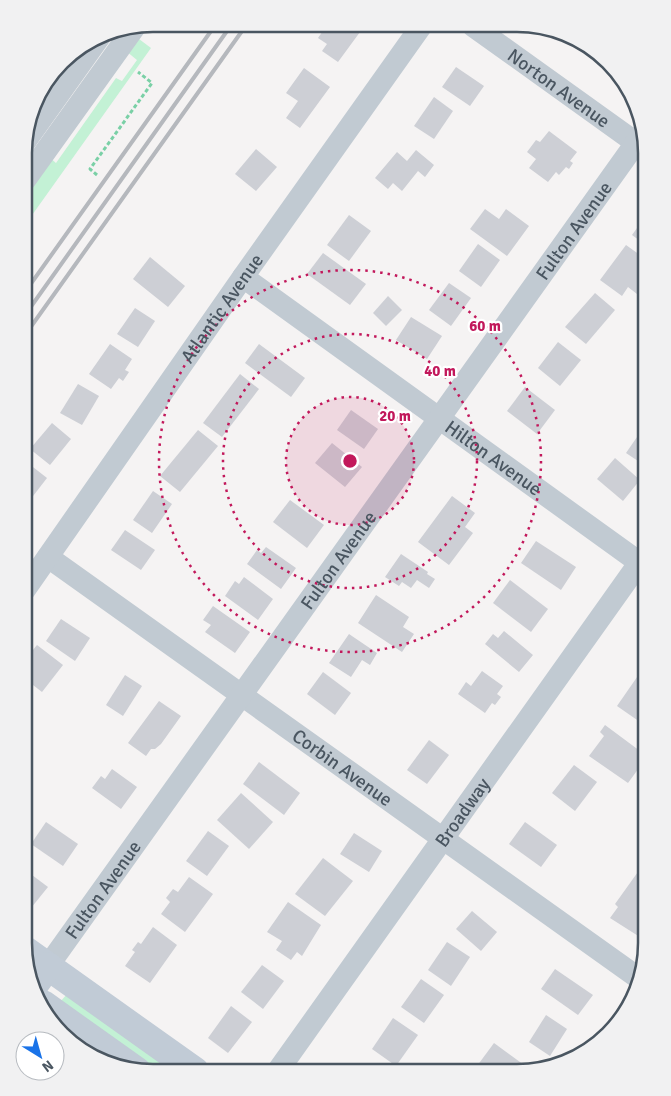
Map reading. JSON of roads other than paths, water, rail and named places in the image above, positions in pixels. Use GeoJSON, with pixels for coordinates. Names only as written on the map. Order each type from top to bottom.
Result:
{"type":"FeatureCollection","features":[{"type":"Feature","properties":{"kind":"main road"},"geometry":{"type":"LineString","coordinates":[[40,977],[183,1064]]}},
{"type":"Feature","properties":{"kind":"main road"},"geometry":{"type":"LineString","coordinates":[[56,1013],[119,1058]]}},
{"type":"Feature","properties":{"kind":"street","name":"Atlantic Avenue"},"geometry":{"type":"LineString","coordinates":[[32,580],[242,277],[417,32]]}},
{"type":"Feature","properties":{"kind":"street","name":"Norton Avenue"},"geometry":{"type":"LineString","coordinates":[[482,32],[637,139]]}},
{"type":"Feature","properties":{"kind":"street"},"geometry":{"type":"LineString","coordinates":[[32,170],[129,35]]}},
{"type":"Feature","properties":{"kind":"street"},"geometry":{"type":"LineString","coordinates":[[36,126],[89,52]]}},
{"type":"Feature","properties":{"kind":"street","name":"Fulton Avenue"},"geometry":{"type":"LineString","coordinates":[[40,977],[439,419],[638,148]]}},
{"type":"Feature","properties":{"kind":"street","name":"Hilton Avenue"},"geometry":{"type":"LineString","coordinates":[[242,277],[439,419],[638,555]]}},
{"type":"Feature","properties":{"kind":"street","name":"Corbin Avenue"},"geometry":{"type":"LineString","coordinates":[[48,557],[634,975]]}},
{"type":"Feature","properties":{"kind":"street","name":"Broadway"},"geometry":{"type":"LineString","coordinates":[[283,1064],[638,570]]}},
{"type":"Feature","properties":{"kind":"railway"},"geometry":{"type":"LineString","coordinates":[[32,282],[210,33]]}},
{"type":"Feature","properties":{"kind":"railway"},"geometry":{"type":"LineString","coordinates":[[32,305],[226,33]]}},
{"type":"Feature","properties":{"kind":"railway"},"geometry":{"type":"LineString","coordinates":[[32,325],[241,33]]}}]}
